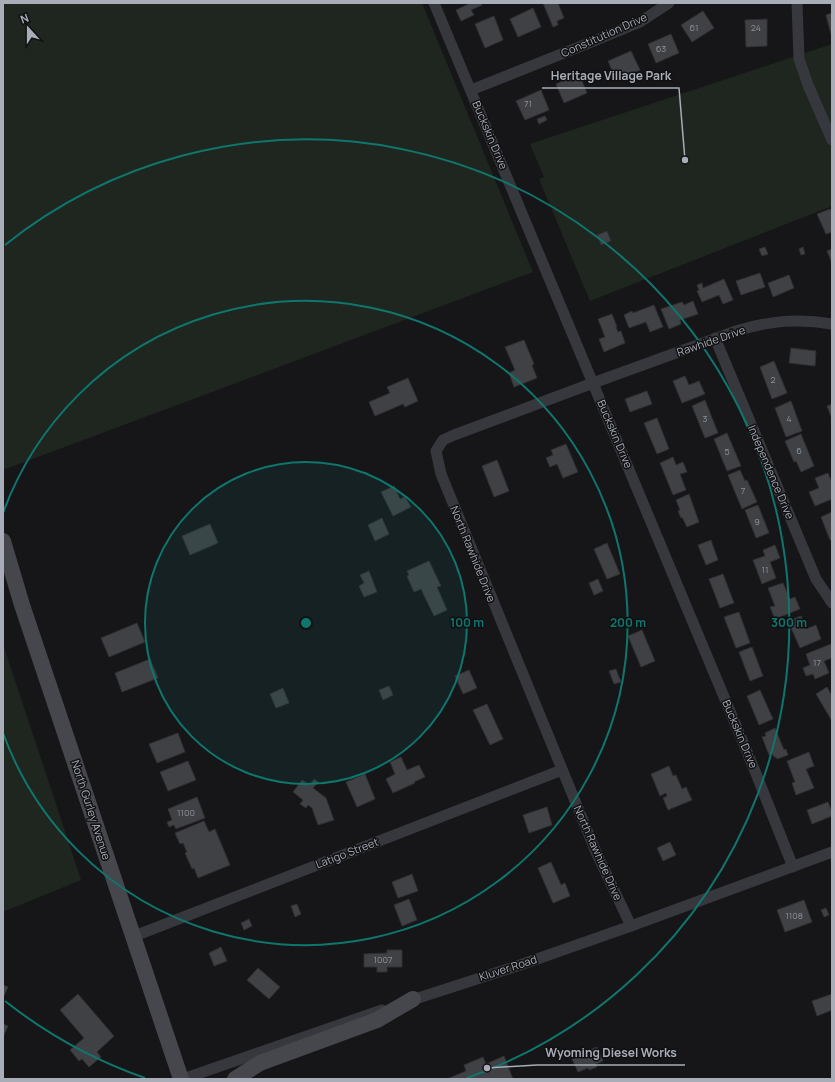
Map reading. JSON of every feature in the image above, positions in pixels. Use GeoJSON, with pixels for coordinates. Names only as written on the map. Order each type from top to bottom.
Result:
{"type":"FeatureCollection","features":[{"type":"Feature","properties":{"kind":"street","name":"Buckskin Drive"},"geometry":{"type":"LineString","coordinates":[[434,3],[758,777],[793,867]]}},
{"type":"Feature","properties":{"kind":"street","name":"Constitution Drive"},"geometry":{"type":"LineString","coordinates":[[471,90],[640,22],[669,3]]}},
{"type":"Feature","properties":{"kind":"street"},"geometry":{"type":"LineString","coordinates":[[797,3],[799,59],[808,85],[832,140]]}},
{"type":"Feature","properties":{"kind":"street","name":"Rawhide Drive"},"geometry":{"type":"LineString","coordinates":[[593,383],[716,338],[763,324],[792,320],[815,321],[832,324]]}},
{"type":"Feature","properties":{"kind":"street","name":"Independence Drive"},"geometry":{"type":"LineString","coordinates":[[716,338],[816,578],[832,603]]}},
{"type":"Feature","properties":{"kind":"street","name":"North Rawhide Drive"},"geometry":{"type":"LineString","coordinates":[[593,383],[454,435],[443,440],[436,451],[441,474],[562,770],[596,852],[631,926]]}},
{"type":"Feature","properties":{"kind":"street","name":"North Gurley Avenue"},"geometry":{"type":"LineString","coordinates":[[3,541],[22,605],[132,937],[182,1079]]}},
{"type":"Feature","properties":{"kind":"street","name":"Latigo Street"},"geometry":{"type":"LineString","coordinates":[[132,937],[562,770]]}},
{"type":"Feature","properties":{"kind":"street","name":"Kluver Road"},"geometry":{"type":"LineString","coordinates":[[182,1079],[413,999],[631,926],[832,852]]}},
{"type":"Feature","properties":{"kind":"street"},"geometry":{"type":"LineString","coordinates":[[235,1079],[260,1063],[377,1020],[413,999]]}},
{"type":"Feature","properties":{"kind":"shaded area"},"geometry":{"type":"Polygon","coordinates":[[[3,3],[422,3],[533,272],[3,470],[3,3]]]}},
{"type":"Feature","properties":{"kind":"shaded area"},"geometry":{"type":"Polygon","coordinates":[[[832,44],[832,206],[590,301],[539,179],[544,177],[530,144],[832,44]]]}},
{"type":"Feature","properties":{"kind":"shaded area"},"geometry":{"type":"Polygon","coordinates":[[[3,644],[81,880],[3,912],[3,644]]]}},
{"type":"Feature","properties":{"kind":"building"},"geometry":{"type":"Polygon","coordinates":[[[471,3],[481,3],[482,5],[471,10],[474,15],[461,21],[456,10],[471,3]]]}},
{"type":"Feature","properties":{"kind":"building"},"geometry":{"type":"Polygon","coordinates":[[[543,3],[558,3],[564,18],[557,21],[558,25],[553,27],[543,3]]]}},
{"type":"Feature","properties":{"kind":"building"},"geometry":{"type":"Polygon","coordinates":[[[533,8],[541,27],[518,37],[510,19],[533,8]]]}},
{"type":"Feature","properties":{"kind":"building"},"geometry":{"type":"Polygon","coordinates":[[[703,11],[714,28],[692,42],[681,25],[703,11]]]}},
{"type":"Feature","properties":{"kind":"building"},"geometry":{"type":"Polygon","coordinates":[[[832,13],[832,34],[831,34],[826,15],[832,13]]]}},
{"type":"Feature","properties":{"kind":"building"},"geometry":{"type":"Polygon","coordinates":[[[494,16],[503,40],[485,48],[475,24],[494,16]]]}},
{"type":"Feature","properties":{"kind":"building"},"geometry":{"type":"Polygon","coordinates":[[[767,19],[767,46],[746,47],[745,20],[767,19]]]}},
{"type":"Feature","properties":{"kind":"building"},"geometry":{"type":"Polygon","coordinates":[[[671,34],[679,53],[656,63],[648,44],[671,34]]]}},
{"type":"Feature","properties":{"kind":"building"},"geometry":{"type":"Polygon","coordinates":[[[631,51],[640,70],[616,80],[608,61],[631,51]]]}},
{"type":"Feature","properties":{"kind":"building"},"geometry":{"type":"Polygon","coordinates":[[[579,74],[587,93],[564,103],[556,84],[579,74]]]}},
{"type":"Feature","properties":{"kind":"building"},"geometry":{"type":"Polygon","coordinates":[[[541,90],[549,110],[525,120],[516,101],[541,90]]]}},
{"type":"Feature","properties":{"kind":"building"},"geometry":{"type":"Polygon","coordinates":[[[545,116],[547,120],[539,124],[537,119],[545,116]]]}},
{"type":"Feature","properties":{"kind":"building"},"geometry":{"type":"Polygon","coordinates":[[[830,209],[832,212],[832,232],[826,234],[817,214],[830,209]]]}},
{"type":"Feature","properties":{"kind":"building"},"geometry":{"type":"Polygon","coordinates":[[[607,231],[611,241],[601,245],[597,235],[607,231]]]}},
{"type":"Feature","properties":{"kind":"building"},"geometry":{"type":"Polygon","coordinates":[[[765,247],[768,254],[762,256],[759,249],[765,247]]]}},
{"type":"Feature","properties":{"kind":"building"},"geometry":{"type":"Polygon","coordinates":[[[803,247],[805,254],[801,255],[799,249],[803,247]]]}},
{"type":"Feature","properties":{"kind":"building"},"geometry":{"type":"Polygon","coordinates":[[[832,249],[832,263],[827,251],[832,249]]]}},
{"type":"Feature","properties":{"kind":"building"},"geometry":{"type":"Polygon","coordinates":[[[760,273],[765,287],[741,295],[736,281],[760,273]]]}},
{"type":"Feature","properties":{"kind":"building"},"geometry":{"type":"Polygon","coordinates":[[[789,275],[794,288],[773,297],[768,283],[789,275]]]}},
{"type":"Feature","properties":{"kind":"building"},"geometry":{"type":"Polygon","coordinates":[[[724,279],[733,300],[723,304],[719,295],[702,302],[697,291],[699,290],[697,285],[702,283],[703,288],[724,279]]]}},
{"type":"Feature","properties":{"kind":"building"},"geometry":{"type":"Polygon","coordinates":[[[693,301],[698,314],[680,320],[681,324],[669,329],[661,309],[682,302],[684,305],[693,301]]]}},
{"type":"Feature","properties":{"kind":"building"},"geometry":{"type":"Polygon","coordinates":[[[654,305],[663,327],[650,332],[646,322],[629,328],[624,315],[632,311],[633,313],[654,305]]]}},
{"type":"Feature","properties":{"kind":"building"},"geometry":{"type":"Polygon","coordinates":[[[612,314],[618,332],[621,331],[625,343],[604,352],[599,339],[605,337],[598,319],[612,314]]]}},
{"type":"Feature","properties":{"kind":"building"},"geometry":{"type":"Polygon","coordinates":[[[524,340],[534,364],[532,365],[537,378],[514,387],[509,373],[515,370],[505,347],[524,340]]]}},
{"type":"Feature","properties":{"kind":"building"},"geometry":{"type":"Polygon","coordinates":[[[791,348],[816,351],[815,366],[789,363],[791,348]]]}},
{"type":"Feature","properties":{"kind":"building"},"geometry":{"type":"Polygon","coordinates":[[[774,361],[787,393],[772,399],[760,367],[774,361]]]}},
{"type":"Feature","properties":{"kind":"building"},"geometry":{"type":"Polygon","coordinates":[[[685,376],[689,385],[699,381],[705,394],[682,403],[673,381],[685,376]]]}},
{"type":"Feature","properties":{"kind":"building"},"geometry":{"type":"Polygon","coordinates":[[[408,378],[418,401],[405,407],[403,404],[375,416],[369,402],[390,393],[387,387],[408,378]]]}},
{"type":"Feature","properties":{"kind":"building"},"geometry":{"type":"Polygon","coordinates":[[[647,391],[652,404],[630,412],[625,399],[647,391]]]}},
{"type":"Feature","properties":{"kind":"building"},"geometry":{"type":"Polygon","coordinates":[[[705,400],[718,433],[705,438],[692,406],[705,400]]]}},
{"type":"Feature","properties":{"kind":"building"},"geometry":{"type":"Polygon","coordinates":[[[791,401],[802,431],[786,437],[775,408],[791,401]]]}},
{"type":"Feature","properties":{"kind":"building"},"geometry":{"type":"Polygon","coordinates":[[[832,404],[832,419],[827,406],[832,404]]]}},
{"type":"Feature","properties":{"kind":"building"},"geometry":{"type":"Polygon","coordinates":[[[657,418],[669,449],[657,454],[644,423],[657,418]]]}},
{"type":"Feature","properties":{"kind":"building"},"geometry":{"type":"Polygon","coordinates":[[[727,433],[741,466],[727,471],[714,439],[727,433]]]}},
{"type":"Feature","properties":{"kind":"building"},"geometry":{"type":"Polygon","coordinates":[[[801,434],[814,466],[801,472],[796,461],[794,462],[785,441],[801,434]]]}},
{"type":"Feature","properties":{"kind":"building"},"geometry":{"type":"Polygon","coordinates":[[[566,444],[578,472],[563,478],[557,464],[550,467],[546,458],[553,455],[551,450],[566,444]]]}},
{"type":"Feature","properties":{"kind":"building"},"geometry":{"type":"Polygon","coordinates":[[[673,457],[676,465],[683,462],[687,472],[680,474],[686,490],[673,495],[660,463],[673,457]]]}},
{"type":"Feature","properties":{"kind":"building"},"geometry":{"type":"Polygon","coordinates":[[[497,460],[509,491],[494,497],[482,466],[497,460]]]}},
{"type":"Feature","properties":{"kind":"building"},"geometry":{"type":"Polygon","coordinates":[[[740,470],[745,481],[747,480],[757,502],[742,509],[728,475],[740,470]]]}},
{"type":"Feature","properties":{"kind":"building"},"geometry":{"type":"Polygon","coordinates":[[[828,473],[832,483],[832,499],[815,506],[809,492],[819,488],[815,478],[828,473]]]}},
{"type":"Feature","properties":{"kind":"building"},"geometry":{"type":"Polygon","coordinates":[[[394,486],[400,499],[405,497],[411,507],[393,516],[381,492],[394,486]]]}},
{"type":"Feature","properties":{"kind":"building"},"geometry":{"type":"Polygon","coordinates":[[[689,494],[699,522],[687,527],[678,511],[680,510],[676,500],[689,494]]]}},
{"type":"Feature","properties":{"kind":"building"},"geometry":{"type":"Polygon","coordinates":[[[758,505],[769,533],[756,538],[745,510],[758,505]]]}},
{"type":"Feature","properties":{"kind":"building"},"geometry":{"type":"Polygon","coordinates":[[[832,512],[832,540],[830,540],[821,517],[832,512]]]}},
{"type":"Feature","properties":{"kind":"building"},"geometry":{"type":"Polygon","coordinates":[[[382,518],[389,534],[375,541],[368,525],[382,518]]]}},
{"type":"Feature","properties":{"kind":"building"},"geometry":{"type":"Polygon","coordinates":[[[210,524],[218,543],[190,555],[182,536],[210,524]]]}},
{"type":"Feature","properties":{"kind":"building"},"geometry":{"type":"Polygon","coordinates":[[[711,540],[718,560],[706,565],[698,545],[711,540]]]}},
{"type":"Feature","properties":{"kind":"building"},"geometry":{"type":"Polygon","coordinates":[[[607,543],[620,574],[607,579],[594,549],[607,543]]]}},
{"type":"Feature","properties":{"kind":"building"},"geometry":{"type":"Polygon","coordinates":[[[775,545],[780,558],[770,562],[776,578],[762,584],[753,560],[765,556],[763,550],[775,545]]]}},
{"type":"Feature","properties":{"kind":"building"},"geometry":{"type":"Polygon","coordinates":[[[429,561],[441,586],[437,587],[447,610],[434,616],[421,589],[414,592],[407,576],[409,575],[407,571],[429,561]]]}},
{"type":"Feature","properties":{"kind":"building"},"geometry":{"type":"Polygon","coordinates":[[[369,571],[377,592],[364,597],[359,586],[364,583],[360,575],[369,571]]]}},
{"type":"Feature","properties":{"kind":"building"},"geometry":{"type":"Polygon","coordinates":[[[723,574],[734,603],[720,608],[709,579],[723,574]]]}},
{"type":"Feature","properties":{"kind":"building"},"geometry":{"type":"Polygon","coordinates":[[[598,579],[603,591],[594,595],[589,583],[598,579]]]}},
{"type":"Feature","properties":{"kind":"building"},"geometry":{"type":"Polygon","coordinates":[[[783,583],[790,599],[795,597],[800,609],[775,619],[770,607],[775,606],[768,588],[783,583]]]}},
{"type":"Feature","properties":{"kind":"building"},"geometry":{"type":"Polygon","coordinates":[[[739,612],[750,643],[736,648],[724,617],[739,612]]]}},
{"type":"Feature","properties":{"kind":"building"},"geometry":{"type":"Polygon","coordinates":[[[801,616],[806,629],[816,625],[821,639],[800,648],[788,621],[801,616]]]}},
{"type":"Feature","properties":{"kind":"building"},"geometry":{"type":"Polygon","coordinates":[[[137,623],[145,642],[109,657],[101,638],[137,623]]]}},
{"type":"Feature","properties":{"kind":"building"},"geometry":{"type":"Polygon","coordinates":[[[642,630],[655,661],[641,667],[628,636],[642,630]]]}},
{"type":"Feature","properties":{"kind":"building"},"geometry":{"type":"Polygon","coordinates":[[[831,644],[832,658],[824,661],[829,673],[815,679],[813,674],[806,676],[803,668],[810,665],[806,654],[831,644]]]}},
{"type":"Feature","properties":{"kind":"building"},"geometry":{"type":"Polygon","coordinates":[[[752,647],[763,676],[750,681],[739,652],[752,647]]]}},
{"type":"Feature","properties":{"kind":"building"},"geometry":{"type":"Polygon","coordinates":[[[150,659],[158,678],[122,692],[115,673],[150,659]]]}},
{"type":"Feature","properties":{"kind":"building"},"geometry":{"type":"Polygon","coordinates":[[[616,669],[621,682],[614,684],[609,671],[616,669]]]}},
{"type":"Feature","properties":{"kind":"building"},"geometry":{"type":"Polygon","coordinates":[[[469,670],[477,688],[463,694],[455,676],[469,670]]]}},
{"type":"Feature","properties":{"kind":"building"},"geometry":{"type":"Polygon","coordinates":[[[389,686],[393,695],[383,700],[379,690],[389,686]]]}},
{"type":"Feature","properties":{"kind":"building"},"geometry":{"type":"Polygon","coordinates":[[[827,687],[832,696],[832,721],[816,694],[827,687]]]}},
{"type":"Feature","properties":{"kind":"building"},"geometry":{"type":"Polygon","coordinates":[[[283,688],[289,703],[276,708],[270,694],[283,688]]]}},
{"type":"Feature","properties":{"kind":"building"},"geometry":{"type":"Polygon","coordinates":[[[760,690],[773,719],[759,725],[747,696],[760,690]]]}},
{"type":"Feature","properties":{"kind":"building"},"geometry":{"type":"Polygon","coordinates":[[[487,704],[503,739],[490,745],[473,710],[487,704]]]}},
{"type":"Feature","properties":{"kind":"building"},"geometry":{"type":"Polygon","coordinates":[[[775,728],[784,750],[786,749],[788,755],[777,759],[772,753],[769,755],[762,737],[766,736],[765,733],[775,728]]]}},
{"type":"Feature","properties":{"kind":"building"},"geometry":{"type":"Polygon","coordinates":[[[178,733],[185,752],[157,763],[149,744],[178,733]]]}},
{"type":"Feature","properties":{"kind":"building"},"geometry":{"type":"Polygon","coordinates":[[[809,752],[814,766],[806,769],[814,788],[796,795],[792,783],[795,782],[787,761],[809,752]]]}},
{"type":"Feature","properties":{"kind":"building"},"geometry":{"type":"Polygon","coordinates":[[[401,757],[407,770],[419,765],[425,777],[393,793],[386,779],[395,774],[390,762],[401,757]]]}},
{"type":"Feature","properties":{"kind":"building"},"geometry":{"type":"Polygon","coordinates":[[[188,761],[196,780],[168,791],[160,772],[188,761]]]}},
{"type":"Feature","properties":{"kind":"building"},"geometry":{"type":"Polygon","coordinates":[[[669,766],[673,776],[676,775],[682,789],[686,787],[692,800],[668,810],[663,798],[667,796],[666,793],[660,796],[651,774],[669,766]]]}},
{"type":"Feature","properties":{"kind":"building"},"geometry":{"type":"Polygon","coordinates":[[[365,774],[375,799],[357,807],[346,782],[365,774]]]}},
{"type":"Feature","properties":{"kind":"building"},"geometry":{"type":"Polygon","coordinates":[[[314,779],[318,782],[313,788],[326,798],[334,820],[318,825],[312,808],[308,805],[306,808],[300,804],[303,800],[293,792],[302,780],[310,785],[314,779]]]}},
{"type":"Feature","properties":{"kind":"building"},"geometry":{"type":"Polygon","coordinates":[[[197,797],[205,818],[176,829],[174,825],[169,827],[167,822],[172,820],[168,809],[197,797]]]}},
{"type":"Feature","properties":{"kind":"building"},"geometry":{"type":"Polygon","coordinates":[[[828,802],[832,816],[812,824],[807,810],[828,802]]]}},
{"type":"Feature","properties":{"kind":"building"},"geometry":{"type":"Polygon","coordinates":[[[547,807],[552,825],[529,833],[523,815],[547,807]]]}},
{"type":"Feature","properties":{"kind":"building"},"geometry":{"type":"Polygon","coordinates":[[[204,821],[209,832],[215,829],[230,865],[198,878],[185,853],[187,852],[183,843],[180,844],[175,833],[204,821]]]}},
{"type":"Feature","properties":{"kind":"building"},"geometry":{"type":"Polygon","coordinates":[[[670,842],[676,855],[663,861],[657,848],[670,842]]]}},
{"type":"Feature","properties":{"kind":"building"},"geometry":{"type":"Polygon","coordinates":[[[551,862],[561,885],[565,883],[570,896],[553,903],[538,868],[551,862]]]}},
{"type":"Feature","properties":{"kind":"building"},"geometry":{"type":"Polygon","coordinates":[[[412,874],[418,891],[398,898],[392,882],[412,874]]]}},
{"type":"Feature","properties":{"kind":"building"},"geometry":{"type":"Polygon","coordinates":[[[409,899],[417,920],[402,926],[394,905],[409,899]]]}},
{"type":"Feature","properties":{"kind":"building"},"geometry":{"type":"Polygon","coordinates":[[[804,900],[812,922],[785,932],[777,910],[804,900]]]}},
{"type":"Feature","properties":{"kind":"building"},"geometry":{"type":"Polygon","coordinates":[[[297,904],[301,914],[295,917],[291,906],[297,904]]]}},
{"type":"Feature","properties":{"kind":"building"},"geometry":{"type":"Polygon","coordinates":[[[826,908],[829,915],[824,917],[821,910],[826,908]]]}},
{"type":"Feature","properties":{"kind":"building"},"geometry":{"type":"Polygon","coordinates":[[[249,919],[252,926],[244,930],[241,923],[249,919]]]}},
{"type":"Feature","properties":{"kind":"building"},"geometry":{"type":"Polygon","coordinates":[[[221,947],[227,961],[214,966],[209,953],[221,947]]]}},
{"type":"Feature","properties":{"kind":"building"},"geometry":{"type":"Polygon","coordinates":[[[387,950],[402,950],[402,967],[387,967],[387,972],[377,972],[377,967],[364,967],[364,954],[387,953],[387,950]]]}},
{"type":"Feature","properties":{"kind":"building"},"geometry":{"type":"Polygon","coordinates":[[[258,968],[280,987],[269,999],[247,980],[258,968]]]}},
{"type":"Feature","properties":{"kind":"building"},"geometry":{"type":"Polygon","coordinates":[[[3,985],[8,987],[3,998],[3,985]]]}},
{"type":"Feature","properties":{"kind":"building"},"geometry":{"type":"Polygon","coordinates":[[[78,994],[114,1036],[97,1052],[101,1057],[89,1067],[82,1059],[79,1061],[70,1050],[84,1038],[60,1010],[78,994]]]}},
{"type":"Feature","properties":{"kind":"building"},"geometry":{"type":"Polygon","coordinates":[[[832,994],[832,1010],[817,1016],[812,1001],[832,994]]]}},
{"type":"Feature","properties":{"kind":"building"},"geometry":{"type":"Polygon","coordinates":[[[3,1024],[8,1026],[3,1037],[3,1024]]]}},
{"type":"Feature","properties":{"kind":"building"},"geometry":{"type":"Polygon","coordinates":[[[597,1047],[603,1061],[596,1064],[597,1067],[589,1070],[588,1068],[578,1072],[572,1059],[597,1047]]]}},
{"type":"Feature","properties":{"kind":"building"},"geometry":{"type":"Polygon","coordinates":[[[504,1056],[513,1079],[447,1079],[466,1071],[464,1065],[483,1057],[486,1064],[504,1056]]]}},
{"type":"Feature","properties":{"kind":"place","name":"Heritage Village Park"},"geometry":{"type":"Point","coordinates":[685,160]}},
{"type":"Feature","properties":{"kind":"place","name":"Wyoming Diesel Works"},"geometry":{"type":"Point","coordinates":[487,1068]}}]}
